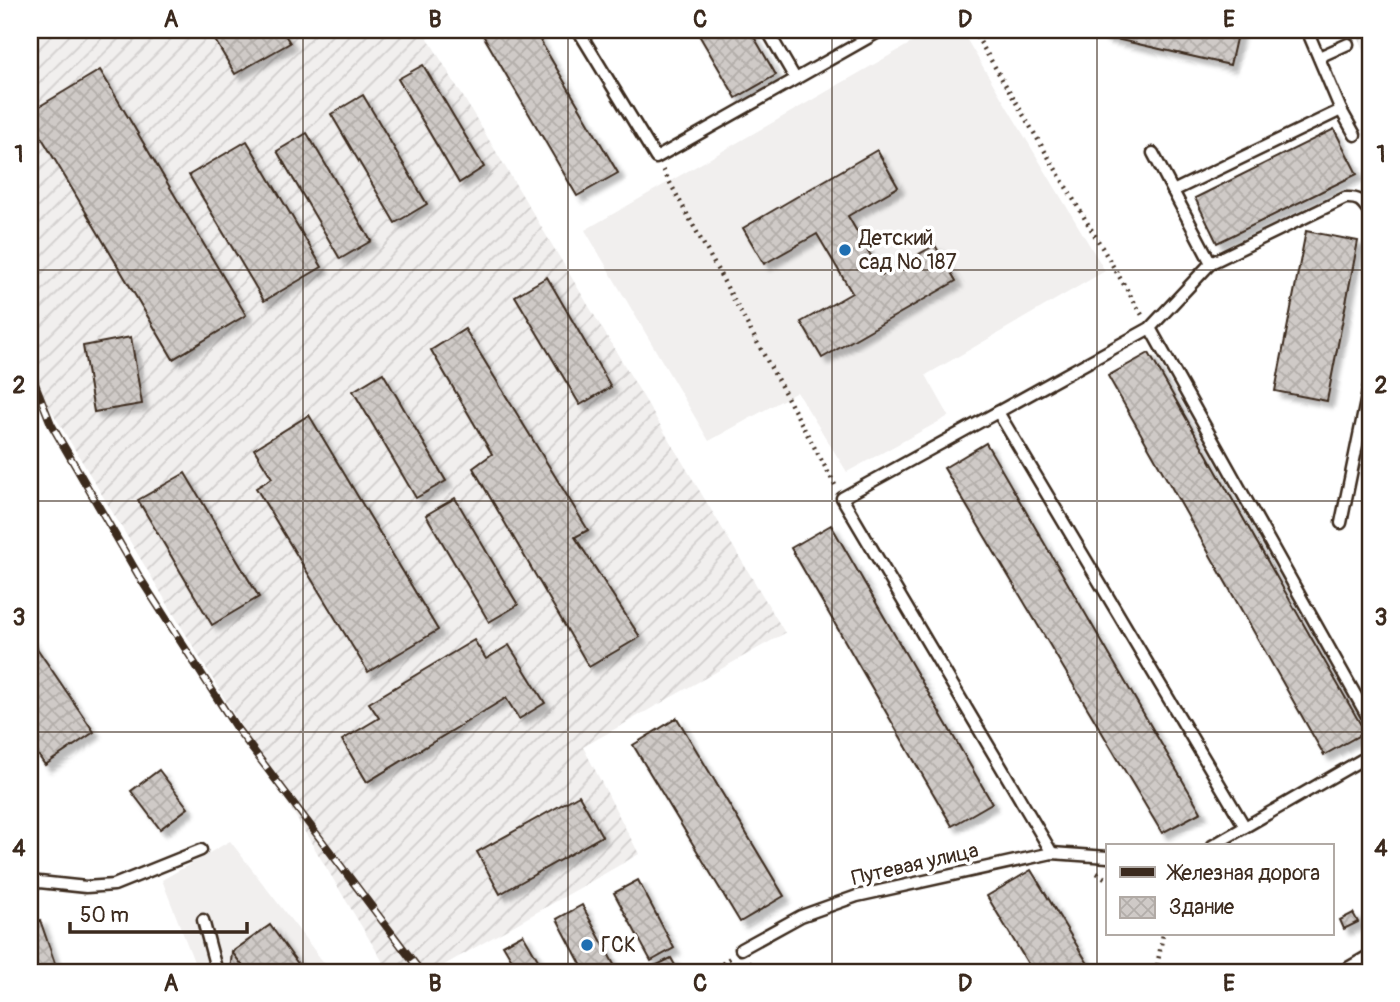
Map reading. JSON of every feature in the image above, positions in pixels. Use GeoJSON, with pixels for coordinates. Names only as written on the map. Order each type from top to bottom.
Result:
{"type":"FeatureCollection","features":[{"type":"Feature","properties":{"kind":"lane"},"geometry":{"type":"LineString","coordinates":[[578,30],[656,158],[882,30]]}},
{"type":"Feature","properties":{"kind":"lane"},"geometry":{"type":"LineString","coordinates":[[767,30],[795,78]]}},
{"type":"Feature","properties":{"kind":"lane"},"geometry":{"type":"LineString","coordinates":[[1307,30],[1341,110],[1356,135]]}},
{"type":"Feature","properties":{"kind":"lane"},"geometry":{"type":"LineString","coordinates":[[1319,57],[1348,44]]}},
{"type":"Feature","properties":{"kind":"lane"},"geometry":{"type":"LineString","coordinates":[[1173,191],[1341,110]]}},
{"type":"Feature","properties":{"kind":"lane"},"geometry":{"type":"LineString","coordinates":[[1153,153],[1211,263]]}},
{"type":"Feature","properties":{"kind":"lane"},"geometry":{"type":"LineString","coordinates":[[1052,853],[842,498],[1150,328],[1211,263],[1345,198],[1355,197],[1370,213]]}},
{"type":"Feature","properties":{"kind":"lane"},"geometry":{"type":"LineString","coordinates":[[1150,328],[1370,721]]}},
{"type":"Feature","properties":{"kind":"lane"},"geometry":{"type":"LineString","coordinates":[[1341,523],[1370,382]]}},
{"type":"Feature","properties":{"kind":"lane"},"geometry":{"type":"LineString","coordinates":[[998,412],[1245,827]]}},
{"type":"Feature","properties":{"kind":"lane"},"geometry":{"type":"LineString","coordinates":[[1215,844],[1370,755]]}},
{"type":"Feature","properties":{"kind":"lane"},"geometry":{"type":"LineString","coordinates":[[30,881],[86,887],[114,885],[201,850]]}},
{"type":"Feature","properties":{"kind":"lane","name":"Путевая улица"},"geometry":{"type":"LineString","coordinates":[[741,949],[801,916],[857,896],[1052,853],[1106,857]]}},
{"type":"Feature","properties":{"kind":"lane"},"geometry":{"type":"LineString","coordinates":[[204,919],[217,972]]}},
{"type":"Feature","properties":{"kind":"lane"},"geometry":{"type":"LineString","coordinates":[[1341,972],[1370,955]]}},
{"type":"Feature","properties":{"kind":"path"},"geometry":{"type":"LineString","coordinates":[[973,30],[1150,328]]}},
{"type":"Feature","properties":{"kind":"path"},"geometry":{"type":"LineString","coordinates":[[656,158],[842,498]]}},
{"type":"Feature","properties":{"kind":"path"},"geometry":{"type":"LineString","coordinates":[[1156,972],[1163,936]]}},
{"type":"Feature","properties":{"kind":"path"},"geometry":{"type":"LineString","coordinates":[[711,972],[741,949]]}},
{"type":"Feature","properties":{"kind":"shaded area"},"geometry":{"type":"Polygon","coordinates":[[[30,30],[423,30],[785,633],[583,747],[639,854],[432,972],[389,972],[30,375],[30,30]]]}},
{"type":"Feature","properties":{"kind":"shaded area","name":"Детский сад № 187"},"geometry":{"type":"Polygon","coordinates":[[[934,30],[961,30],[1105,271],[926,375],[949,416],[847,472],[797,392],[709,441],[585,230],[934,30]]]}},
{"type":"Feature","properties":{"kind":"shaded area"},"geometry":{"type":"Polygon","coordinates":[[[1355,30],[1370,30],[1370,64],[1355,30]]]}},
{"type":"Feature","properties":{"kind":"shaded area"},"geometry":{"type":"Polygon","coordinates":[[[230,841],[331,972],[198,972],[162,880],[230,841]]]}},
{"type":"Feature","properties":{"kind":"building"},"geometry":{"type":"Polygon","coordinates":[[[209,30],[282,30],[290,43],[235,74],[209,30]]]}},
{"type":"Feature","properties":{"kind":"building"},"geometry":{"type":"Polygon","coordinates":[[[480,30],[534,30],[618,173],[577,196],[480,30]]]}},
{"type":"Feature","properties":{"kind":"building"},"geometry":{"type":"Polygon","coordinates":[[[696,30],[750,30],[776,75],[736,98],[696,30]]]}},
{"type":"Feature","properties":{"kind":"building"},"geometry":{"type":"Polygon","coordinates":[[[1099,30],[1238,30],[1230,65],[1103,36],[1099,30]]]}},
{"type":"Feature","properties":{"kind":"building"},"geometry":{"type":"Polygon","coordinates":[[[423,65],[484,167],[459,183],[398,79],[423,65]]]}},
{"type":"Feature","properties":{"kind":"building"},"geometry":{"type":"Polygon","coordinates":[[[100,70],[246,315],[173,359],[30,118],[30,112],[100,70]]]}},
{"type":"Feature","properties":{"kind":"building"},"geometry":{"type":"Polygon","coordinates":[[[363,95],[427,204],[395,223],[331,114],[363,95]]]}},
{"type":"Feature","properties":{"kind":"building"},"geometry":{"type":"Polygon","coordinates":[[[1334,129],[1357,174],[1217,243],[1195,198],[1334,129]]]}},
{"type":"Feature","properties":{"kind":"building"},"geometry":{"type":"Polygon","coordinates":[[[307,133],[371,241],[340,259],[277,151],[307,133]]]}},
{"type":"Feature","properties":{"kind":"building"},"geometry":{"type":"Polygon","coordinates":[[[247,141],[322,267],[264,301],[189,175],[247,141]]]}},
{"type":"Feature","properties":{"kind":"building"},"geometry":{"type":"Polygon","coordinates":[[[877,150],[898,187],[848,216],[882,275],[935,245],[956,281],[822,358],[801,322],[852,293],[817,234],[764,264],[743,228],[877,150]]]}},
{"type":"Feature","properties":{"kind":"building"},"geometry":{"type":"Polygon","coordinates":[[[1306,231],[1358,241],[1327,401],[1275,391],[1306,231]]]}},
{"type":"Feature","properties":{"kind":"building"},"geometry":{"type":"Polygon","coordinates":[[[547,277],[611,387],[580,405],[515,296],[547,277]]]}},
{"type":"Feature","properties":{"kind":"building"},"geometry":{"type":"Polygon","coordinates":[[[465,329],[588,530],[575,537],[640,637],[589,667],[473,468],[492,454],[431,350],[465,329]]]}},
{"type":"Feature","properties":{"kind":"building"},"geometry":{"type":"Polygon","coordinates":[[[131,337],[142,404],[94,412],[83,346],[131,337]]]}},
{"type":"Feature","properties":{"kind":"building"},"geometry":{"type":"Polygon","coordinates":[[[1149,353],[1365,732],[1324,755],[1108,376],[1149,353]]]}},
{"type":"Feature","properties":{"kind":"building"},"geometry":{"type":"Polygon","coordinates":[[[383,373],[446,481],[416,498],[353,391],[383,373]]]}},
{"type":"Feature","properties":{"kind":"building"},"geometry":{"type":"Polygon","coordinates":[[[309,415],[438,630],[368,672],[256,488],[272,478],[254,449],[309,415]]]}},
{"type":"Feature","properties":{"kind":"building"},"geometry":{"type":"Polygon","coordinates":[[[986,443],[1201,812],[1162,833],[944,468],[986,443]]]}},
{"type":"Feature","properties":{"kind":"building"},"geometry":{"type":"Polygon","coordinates":[[[185,473],[259,597],[212,625],[138,500],[185,473]]]}},
{"type":"Feature","properties":{"kind":"building"},"geometry":{"type":"Polygon","coordinates":[[[455,498],[518,605],[489,622],[426,515],[455,498]]]}},
{"type":"Feature","properties":{"kind":"building"},"geometry":{"type":"Polygon","coordinates":[[[831,525],[992,803],[952,826],[791,548],[831,525]]]}},
{"type":"Feature","properties":{"kind":"building"},"geometry":{"type":"Polygon","coordinates":[[[30,638],[94,732],[45,765],[30,743],[30,638]]]}},
{"type":"Feature","properties":{"kind":"building"},"geometry":{"type":"Polygon","coordinates":[[[474,640],[486,659],[509,645],[545,703],[519,719],[506,698],[367,782],[342,740],[379,718],[369,703],[474,640]]]}},
{"type":"Feature","properties":{"kind":"building"},"geometry":{"type":"Polygon","coordinates":[[[677,718],[784,896],[740,922],[633,745],[677,718]]]}},
{"type":"Feature","properties":{"kind":"building"},"geometry":{"type":"Polygon","coordinates":[[[159,770],[188,808],[160,829],[131,791],[159,770]]]}},
{"type":"Feature","properties":{"kind":"building"},"geometry":{"type":"Polygon","coordinates":[[[579,795],[602,836],[500,894],[477,852],[579,795]]]}},
{"type":"Feature","properties":{"kind":"building"},"geometry":{"type":"Polygon","coordinates":[[[1031,870],[1093,972],[1033,972],[987,896],[1031,870]]]}},
{"type":"Feature","properties":{"kind":"building"},"geometry":{"type":"Polygon","coordinates":[[[638,880],[674,948],[651,961],[614,893],[638,880]]]}},
{"type":"Feature","properties":{"kind":"building","name":"ГСК"},"geometry":{"type":"Polygon","coordinates":[[[582,905],[618,972],[585,972],[557,919],[582,905]]]}},
{"type":"Feature","properties":{"kind":"building"},"geometry":{"type":"Polygon","coordinates":[[[1353,913],[1358,922],[1344,929],[1340,920],[1353,913]]]}},
{"type":"Feature","properties":{"kind":"building"},"geometry":{"type":"Polygon","coordinates":[[[40,920],[58,972],[30,972],[30,923],[40,920]]]}},
{"type":"Feature","properties":{"kind":"building"},"geometry":{"type":"Polygon","coordinates":[[[270,925],[304,972],[247,972],[232,952],[270,925]]]}},
{"type":"Feature","properties":{"kind":"building"},"geometry":{"type":"Polygon","coordinates":[[[523,934],[545,972],[519,972],[503,945],[523,934]]]}},
{"type":"Feature","properties":{"kind":"building"},"geometry":{"type":"Polygon","coordinates":[[[232,952],[247,972],[230,972],[232,952]]]}},
{"type":"Feature","properties":{"kind":"building"},"geometry":{"type":"Polygon","coordinates":[[[671,958],[679,972],[658,972],[655,966],[671,958]]]}},
{"type":"Feature","properties":{"kind":"railway"},"geometry":{"type":"LineString","coordinates":[[30,371],[51,424],[140,578],[235,726],[421,972]]}},
{"type":"Feature","properties":{"kind":"place","name":"Детский сад № 187"},"geometry":{"type":"Point","coordinates":[845,250]}},
{"type":"Feature","properties":{"kind":"place","name":"ГСК"},"geometry":{"type":"Point","coordinates":[587,945]}}]}
